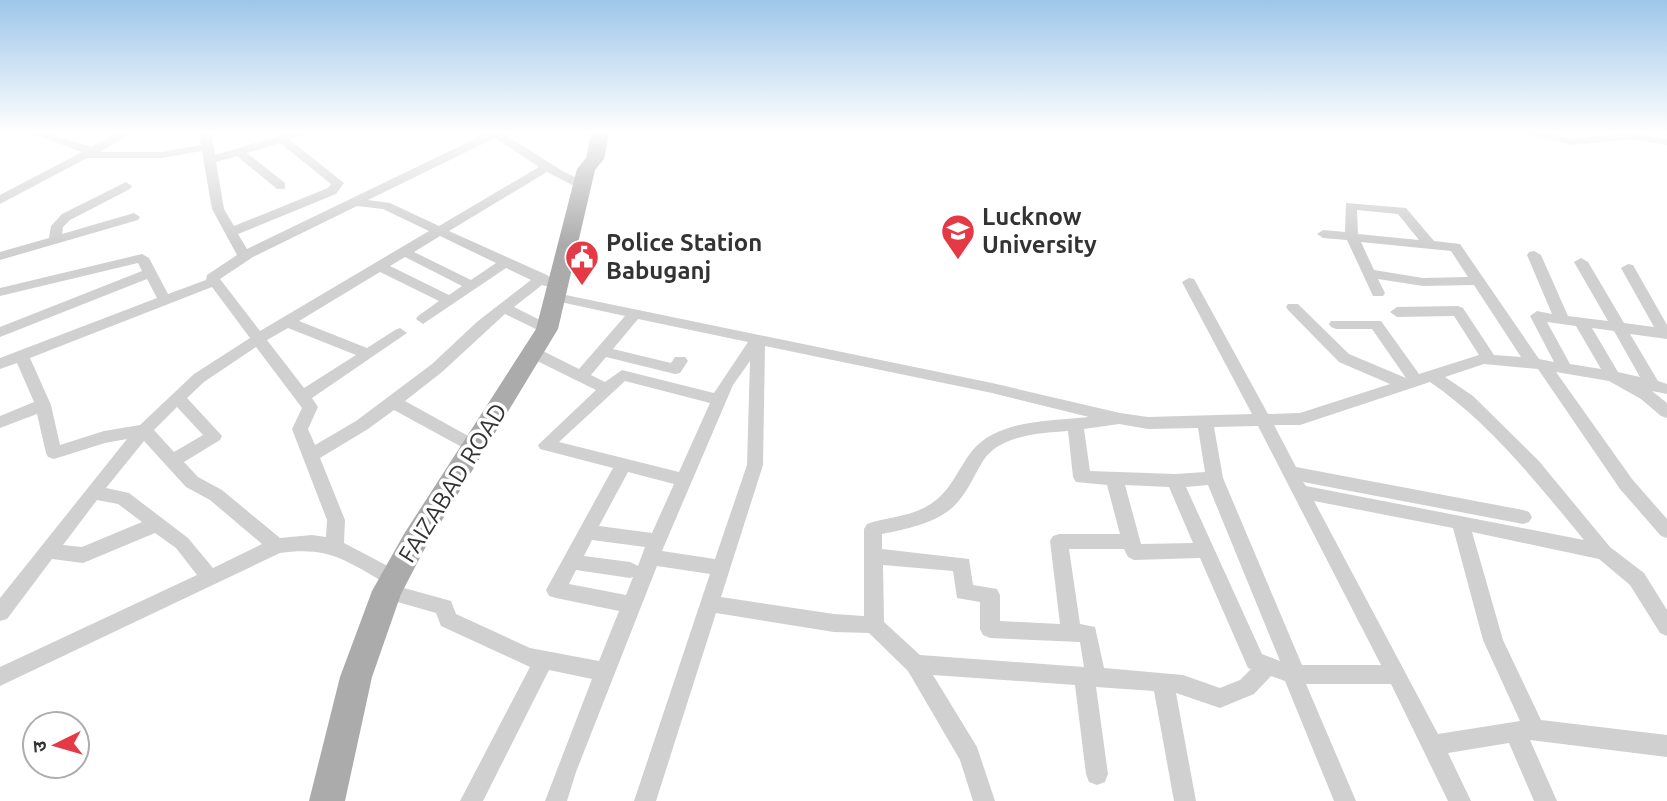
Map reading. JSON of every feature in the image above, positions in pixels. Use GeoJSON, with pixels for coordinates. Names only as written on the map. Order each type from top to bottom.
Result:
{"type":"FeatureCollection","features":[{"type":"Feature","properties":{"kind":"main road","name":"FAIZABAD ROAD"},"geometry":{"type":"LineString","coordinates":[[583,170],[584,177]]}},
{"type":"Feature","properties":{"kind":"main road","name":"FAIZABAD ROAD"},"geometry":{"type":"LineString","coordinates":[[327,801],[356,677],[374,620],[390,585],[547,329],[552,288],[588,170]]}},
{"type":"Feature","properties":{"kind":"street"},"geometry":{"type":"LineString","coordinates":[[0,200],[55,170]]}},
{"type":"Feature","properties":{"kind":"street"},"geometry":{"type":"LineString","coordinates":[[212,170],[218,209],[244,256]]}},
{"type":"Feature","properties":{"kind":"street"},"geometry":{"type":"LineString","coordinates":[[262,170],[281,186]]}},
{"type":"Feature","properties":{"kind":"street"},"geometry":{"type":"LineString","coordinates":[[231,232],[332,191],[338,183],[322,170]]}},
{"type":"Feature","properties":{"kind":"street"},"geometry":{"type":"LineString","coordinates":[[334,545],[336,520],[300,429],[310,407],[212,278],[244,256],[415,170]]}},
{"type":"Feature","properties":{"kind":"street"},"geometry":{"type":"LineString","coordinates":[[0,613],[144,430],[199,378],[258,339],[541,170]]}},
{"type":"Feature","properties":{"kind":"street"},"geometry":{"type":"LineString","coordinates":[[560,170],[584,177]]}},
{"type":"Feature","properties":{"kind":"street"},"geometry":{"type":"LineString","coordinates":[[55,240],[57,226],[66,218],[125,186]]}},
{"type":"Feature","properties":{"kind":"street"},"geometry":{"type":"LineString","coordinates":[[356,202],[386,206],[506,262],[552,288],[636,312],[1002,390],[1120,419],[1149,422],[1300,419],[1483,359],[1539,364],[1613,376],[1659,387]]}},
{"type":"Feature","properties":{"kind":"street"},"geometry":{"type":"LineString","coordinates":[[296,206],[316,222]]}},
{"type":"Feature","properties":{"kind":"street"},"geometry":{"type":"LineString","coordinates":[[1378,293],[1352,236],[1350,206],[1402,212],[1430,244]]}},
{"type":"Feature","properties":{"kind":"street"},"geometry":{"type":"LineString","coordinates":[[0,256],[134,217]]}},
{"type":"Feature","properties":{"kind":"street"},"geometry":{"type":"LineString","coordinates":[[1323,233],[1455,247],[1626,484],[1667,531]]}},
{"type":"Feature","properties":{"kind":"street"},"geometry":{"type":"LineString","coordinates":[[404,252],[471,286]]}},
{"type":"Feature","properties":{"kind":"street"},"geometry":{"type":"LineString","coordinates":[[1534,255],[1562,319]]}},
{"type":"Feature","properties":{"kind":"street"},"geometry":{"type":"LineString","coordinates":[[0,292],[142,258],[165,300]]}},
{"type":"Feature","properties":{"kind":"street"},"geometry":{"type":"LineString","coordinates":[[423,320],[506,262]]}},
{"type":"Feature","properties":{"kind":"street"},"geometry":{"type":"LineString","coordinates":[[1581,262],[1619,328],[1659,387]]}},
{"type":"Feature","properties":{"kind":"street"},"geometry":{"type":"LineString","coordinates":[[380,267],[450,301]]}},
{"type":"Feature","properties":{"kind":"street"},"geometry":{"type":"LineString","coordinates":[[1628,268],[1666,334]]}},
{"type":"Feature","properties":{"kind":"street"},"geometry":{"type":"LineString","coordinates":[[0,332],[150,273]]}},
{"type":"Feature","properties":{"kind":"street"},"geometry":{"type":"LineString","coordinates":[[1369,273],[1423,282],[1478,281]]}},
{"type":"Feature","properties":{"kind":"street"},"geometry":{"type":"LineString","coordinates":[[0,364],[215,281]]}},
{"type":"Feature","properties":{"kind":"street"},"geometry":{"type":"LineString","coordinates":[[1189,282],[1231,354],[1300,492],[1434,745],[1460,801]]}},
{"type":"Feature","properties":{"kind":"street"},"geometry":{"type":"LineString","coordinates":[[311,455],[362,425],[393,402],[437,368],[504,308],[552,288]]}},
{"type":"Feature","properties":{"kind":"street"},"geometry":{"type":"LineString","coordinates":[[1293,307],[1344,358],[1418,380],[1467,400],[1532,465],[1604,552],[1637,579],[1667,627]]}},
{"type":"Feature","properties":{"kind":"street"},"geometry":{"type":"LineString","coordinates":[[504,308],[547,329]]}},
{"type":"Feature","properties":{"kind":"street"},"geometry":{"type":"LineString","coordinates":[[1397,312],[1458,311],[1490,360]]}},
{"type":"Feature","properties":{"kind":"street"},"geometry":{"type":"LineString","coordinates":[[581,376],[636,312]]}},
{"type":"Feature","properties":{"kind":"street"},"geometry":{"type":"LineString","coordinates":[[1565,369],[1537,316],[1666,334]]}},
{"type":"Feature","properties":{"kind":"street"},"geometry":{"type":"LineString","coordinates":[[287,322],[369,354]]}},
{"type":"Feature","properties":{"kind":"street"},"geometry":{"type":"LineString","coordinates":[[1581,322],[1613,376],[1647,395],[1667,412]]}},
{"type":"Feature","properties":{"kind":"street"},"geometry":{"type":"LineString","coordinates":[[1336,324],[1376,324],[1418,380]]}},
{"type":"Feature","properties":{"kind":"street"},"geometry":{"type":"LineString","coordinates":[[33,325],[41,348]]}},
{"type":"Feature","properties":{"kind":"street"},"geometry":{"type":"LineString","coordinates":[[302,397],[400,333]]}},
{"type":"Feature","properties":{"kind":"street"},"geometry":{"type":"LineString","coordinates":[[556,801],[654,549],[684,480],[726,384],[758,338]]}},
{"type":"Feature","properties":{"kind":"street"},"geometry":{"type":"LineString","coordinates":[[645,801],[712,604],[755,465],[758,338]]}},
{"type":"Feature","properties":{"kind":"street"},"geometry":{"type":"LineString","coordinates":[[602,351],[677,365],[664,386]]}},
{"type":"Feature","properties":{"kind":"street"},"geometry":{"type":"LineString","coordinates":[[534,353],[607,389]]}},
{"type":"Feature","properties":{"kind":"street"},"geometry":{"type":"LineString","coordinates":[[21,355],[43,405],[54,453],[104,437],[144,430]]}},
{"type":"Feature","properties":{"kind":"street"},"geometry":{"type":"LineString","coordinates":[[684,480],[546,445],[622,375],[719,400]]}},
{"type":"Feature","properties":{"kind":"street"},"geometry":{"type":"LineString","coordinates":[[174,460],[214,436],[177,397]]}},
{"type":"Feature","properties":{"kind":"street"},"geometry":{"type":"LineString","coordinates":[[393,402],[475,447]]}},
{"type":"Feature","properties":{"kind":"street"},"geometry":{"type":"LineString","coordinates":[[0,422],[43,405]]}},
{"type":"Feature","properties":{"kind":"street"},"geometry":{"type":"LineString","coordinates":[[874,625],[873,529],[914,520],[942,508],[964,481],[976,455],[1015,431],[1120,419]]}},
{"type":"Feature","properties":{"kind":"street"},"geometry":{"type":"LineString","coordinates":[[1205,421],[1213,478],[1345,801]]}},
{"type":"Feature","properties":{"kind":"street"},"geometry":{"type":"LineString","coordinates":[[1075,426],[1082,477],[1175,481],[1213,478]]}},
{"type":"Feature","properties":{"kind":"street"},"geometry":{"type":"LineString","coordinates":[[144,430],[192,482],[216,495],[277,546]]}},
{"type":"Feature","properties":{"kind":"street"},"geometry":{"type":"LineString","coordinates":[[623,465],[556,590],[632,605]]}},
{"type":"Feature","properties":{"kind":"street"},"geometry":{"type":"LineString","coordinates":[[1291,473],[1522,517]]}},
{"type":"Feature","properties":{"kind":"street"},"geometry":{"type":"LineString","coordinates":[[1114,478],[1135,552],[1206,550]]}},
{"type":"Feature","properties":{"kind":"street"},"geometry":{"type":"LineString","coordinates":[[1175,481],[1255,661],[1294,674],[1398,675]]}},
{"type":"Feature","properties":{"kind":"street"},"geometry":{"type":"LineString","coordinates":[[1300,492],[1604,552]]}},
{"type":"Feature","properties":{"kind":"street"},"geometry":{"type":"LineString","coordinates":[[93,493],[123,498],[182,543],[210,578]]}},
{"type":"Feature","properties":{"kind":"street"},"geometry":{"type":"LineString","coordinates":[[1461,522],[1493,640],[1546,801]]}},
{"type":"Feature","properties":{"kind":"street"},"geometry":{"type":"LineString","coordinates":[[48,551],[83,555],[157,524]]}},
{"type":"Feature","properties":{"kind":"street"},"geometry":{"type":"LineString","coordinates":[[587,531],[723,568]]}},
{"type":"Feature","properties":{"kind":"street"},"geometry":{"type":"LineString","coordinates":[[0,677],[277,546],[305,540],[334,545],[390,585],[444,607],[448,620],[528,657],[605,672]]}},
{"type":"Feature","properties":{"kind":"street"},"geometry":{"type":"LineString","coordinates":[[1070,634],[1059,541],[1131,542]]}},
{"type":"Feature","properties":{"kind":"street"},"geometry":{"type":"LineString","coordinates":[[873,556],[962,564],[964,592],[990,596],[990,629],[1088,634],[1097,774]]}},
{"type":"Feature","properties":{"kind":"street"},"geometry":{"type":"LineString","coordinates":[[571,562],[630,570]]}},
{"type":"Feature","properties":{"kind":"street"},"geometry":{"type":"LineString","coordinates":[[712,604],[834,623],[874,625],[915,664],[969,755],[984,801]]}},
{"type":"Feature","properties":{"kind":"street"},"geometry":{"type":"LineString","coordinates":[[471,801],[544,660]]}},
{"type":"Feature","properties":{"kind":"street"},"geometry":{"type":"LineString","coordinates":[[915,664],[1163,682],[1183,685],[1220,698],[1247,687],[1267,666]]}},
{"type":"Feature","properties":{"kind":"street"},"geometry":{"type":"LineString","coordinates":[[1163,682],[1185,801]]}},
{"type":"Feature","properties":{"kind":"street"},"geometry":{"type":"LineString","coordinates":[[1434,745],[1524,731],[1667,746]]}},
{"type":"Feature","properties":{"kind":"place","name":"Lucknow University"},"geometry":{"type":"Point","coordinates":[958,261]}},
{"type":"Feature","properties":{"kind":"place","name":"Police Station Babuganj"},"geometry":{"type":"Point","coordinates":[582,287]}}]}
